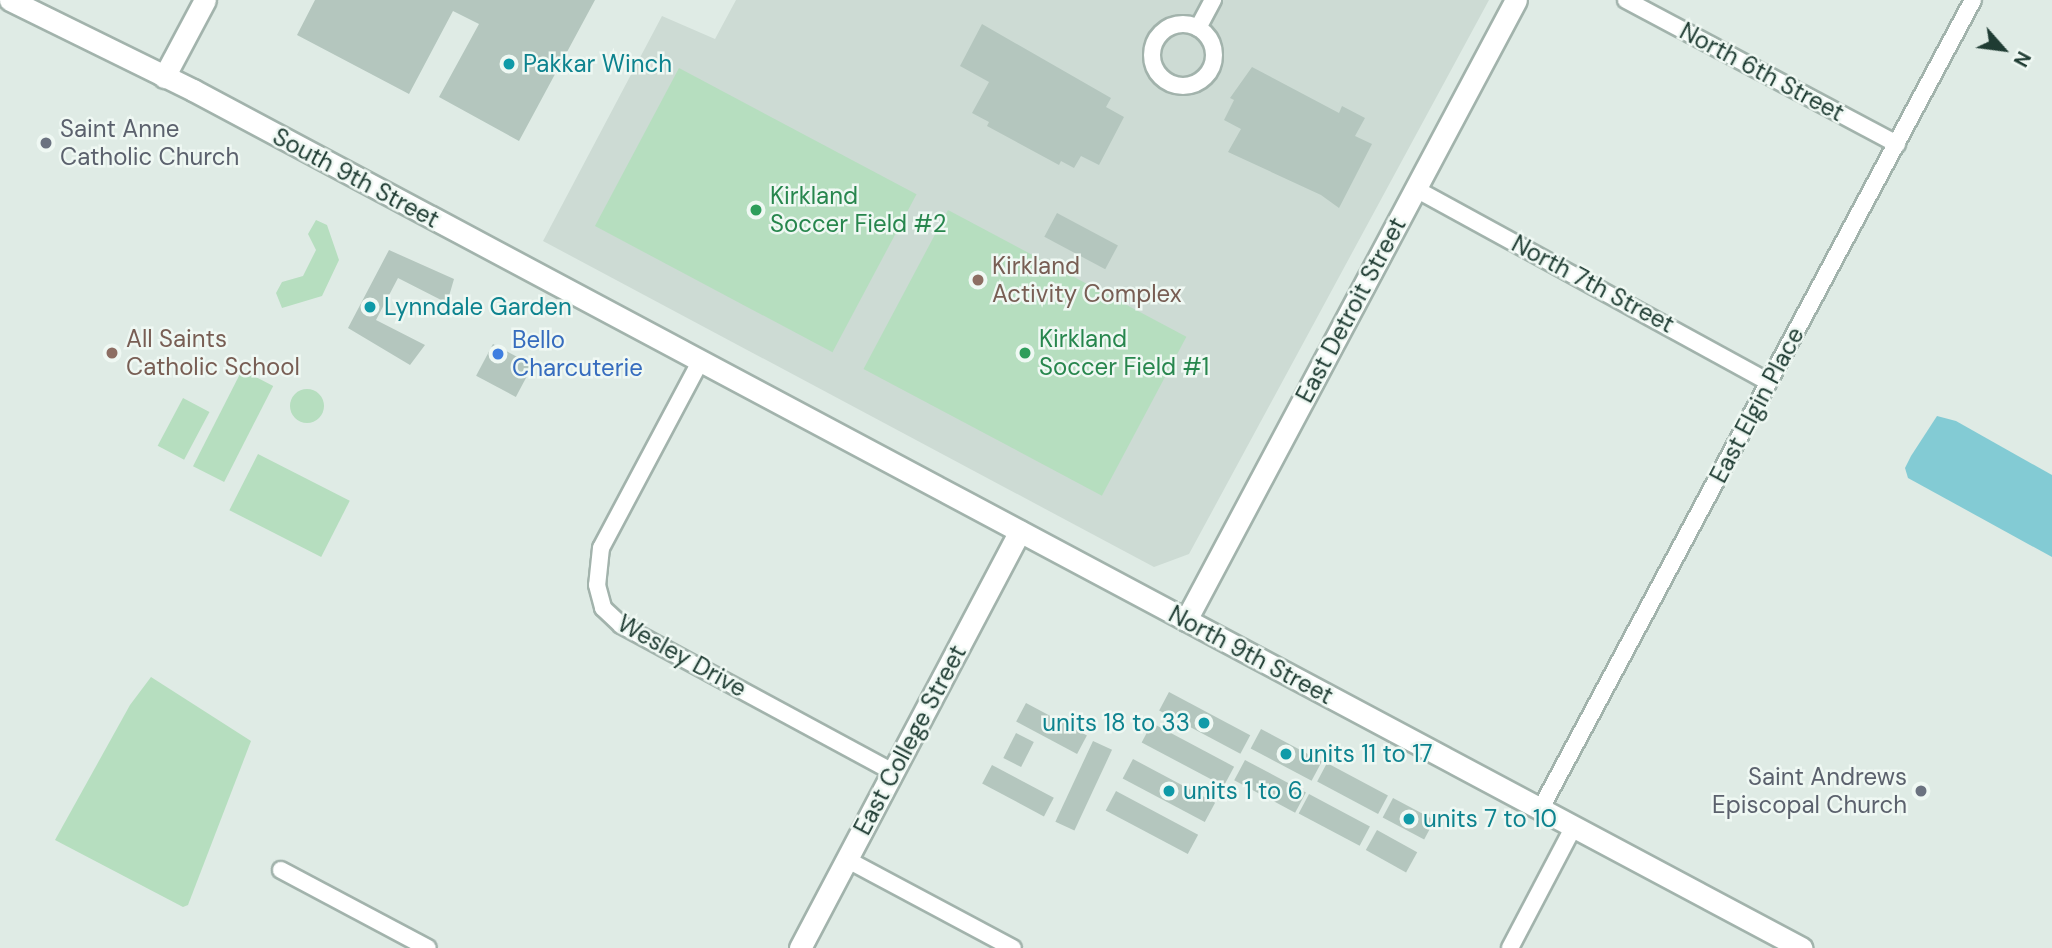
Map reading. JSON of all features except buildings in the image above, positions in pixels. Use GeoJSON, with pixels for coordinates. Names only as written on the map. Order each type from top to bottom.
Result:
{"type":"FeatureCollection","features":[{"type":"Feature","properties":{"kind":"main road","name":"South 9th Street"},"geometry":{"type":"LineString","coordinates":[[9,0],[164,76],[701,360]]}},
{"type":"Feature","properties":{"kind":"main road"},"geometry":{"type":"LineString","coordinates":[[164,76],[205,0]]}},
{"type":"Feature","properties":{"kind":"main road","name":"East Detroit Street"},"geometry":{"type":"LineString","coordinates":[[1185,620],[1516,0]]}},
{"type":"Feature","properties":{"kind":"main road","name":"North 9th Street"},"geometry":{"type":"LineString","coordinates":[[701,360],[1801,948]]}},
{"type":"Feature","properties":{"kind":"main road","name":"East College Street"},"geometry":{"type":"LineString","coordinates":[[800,948],[1020,531]]}},
{"type":"Feature","properties":{"kind":"street"},"geometry":{"type":"LineString","coordinates":[[1198,28],[1213,0]]}},
{"type":"Feature","properties":{"kind":"street","name":"North 6th Street"},"geometry":{"type":"LineString","coordinates":[[1626,0],[1896,144]]}},
{"type":"Feature","properties":{"kind":"street","name":"East Elgin Place"},"geometry":{"type":"LineString","coordinates":[[1540,810],[1973,0]]}},
{"type":"Feature","properties":{"kind":"street","name":"North 7th Street"},"geometry":{"type":"LineString","coordinates":[[1416,189],[1769,382]]}},
{"type":"Feature","properties":{"kind":"street","name":"Wesley Drive"},"geometry":{"type":"LineString","coordinates":[[701,360],[601,548],[597,585],[603,608],[628,629],[893,772]]}},
{"type":"Feature","properties":{"kind":"street"},"geometry":{"type":"LineString","coordinates":[[1510,948],[1573,828]]}},
{"type":"Feature","properties":{"kind":"street"},"geometry":{"type":"LineString","coordinates":[[846,859],[1013,948]]}},
{"type":"Feature","properties":{"kind":"street"},"geometry":{"type":"LineString","coordinates":[[281,870],[428,948]]}},
{"type":"Feature","properties":{"kind":"shaded area","name":"Kirkland Activity Complex"},"geometry":{"type":"Polygon","coordinates":[[[736,0],[1489,0],[1189,554],[1154,567],[543,241],[662,16],[715,39],[736,0]]]}},
{"type":"Feature","properties":{"kind":"green space","name":"Kirkland Soccer Field #2"},"geometry":{"type":"Polygon","coordinates":[[[679,68],[917,194],[832,352],[595,226],[679,68]]]}},
{"type":"Feature","properties":{"kind":"green space","name":"Kirkland Soccer Field #1"},"geometry":{"type":"Polygon","coordinates":[[[948,210],[1186,337],[1102,496],[863,369],[948,210]]]}},
{"type":"Feature","properties":{"kind":"green space"},"geometry":{"type":"Polygon","coordinates":[[[316,220],[327,225],[339,260],[322,296],[282,308],[276,293],[282,282],[303,276],[316,250],[308,234],[316,220]]]}},
{"type":"Feature","properties":{"kind":"green space"},"geometry":{"type":"Polygon","coordinates":[[[242,370],[273,386],[224,482],[193,466],[242,370]]]}},
{"type":"Feature","properties":{"kind":"green space"},"geometry":{"type":"Polygon","coordinates":[[[307,389],[319,394],[324,406],[319,418],[307,423],[295,418],[290,406],[295,394],[307,389]]]}},
{"type":"Feature","properties":{"kind":"green space"},"geometry":{"type":"Polygon","coordinates":[[[183,398],[209,412],[184,460],[158,446],[183,398]]]}},
{"type":"Feature","properties":{"kind":"green space"},"geometry":{"type":"Polygon","coordinates":[[[258,454],[350,501],[321,557],[229,510],[258,454]]]}},
{"type":"Feature","properties":{"kind":"green space"},"geometry":{"type":"Polygon","coordinates":[[[151,677],[251,741],[188,905],[183,907],[55,840],[130,705],[151,677]]]}},
{"type":"Feature","properties":{"kind":"water"},"geometry":{"type":"Polygon","coordinates":[[[1937,416],[1956,421],[2052,475],[2052,557],[1908,478],[1905,468],[1937,416]]]}},
{"type":"Feature","properties":{"kind":"place","name":"Pakkar Winch"},"geometry":{"type":"Point","coordinates":[509,64]}},
{"type":"Feature","properties":{"kind":"place","name":"Saint Anne Catholic Church"},"geometry":{"type":"Point","coordinates":[46,143]}},
{"type":"Feature","properties":{"kind":"place","name":"Kirkland Soccer Field #2"},"geometry":{"type":"Point","coordinates":[756,210]}},
{"type":"Feature","properties":{"kind":"place","name":"Kirkland Activity Complex"},"geometry":{"type":"Point","coordinates":[978,280]}},
{"type":"Feature","properties":{"kind":"place","name":"Lynndale Garden"},"geometry":{"type":"Point","coordinates":[370,307]}},
{"type":"Feature","properties":{"kind":"place","name":"All Saints Catholic School"},"geometry":{"type":"Point","coordinates":[112,353]}},
{"type":"Feature","properties":{"kind":"place","name":"Kirkland Soccer Field #1"},"geometry":{"type":"Point","coordinates":[1025,353]}},
{"type":"Feature","properties":{"kind":"place","name":"Bello Charcuterie"},"geometry":{"type":"Point","coordinates":[498,354]}},
{"type":"Feature","properties":{"kind":"place","name":"units 18 to 33"},"geometry":{"type":"Point","coordinates":[1204,723]}},
{"type":"Feature","properties":{"kind":"place","name":"units 11 to 17"},"geometry":{"type":"Point","coordinates":[1286,754]}},
{"type":"Feature","properties":{"kind":"place","name":"units 1 to 6"},"geometry":{"type":"Point","coordinates":[1169,791]}},
{"type":"Feature","properties":{"kind":"place","name":"Saint Andrews Episcopal Church"},"geometry":{"type":"Point","coordinates":[1921,791]}},
{"type":"Feature","properties":{"kind":"place","name":"units 7 to 10"},"geometry":{"type":"Point","coordinates":[1409,819]}}]}
